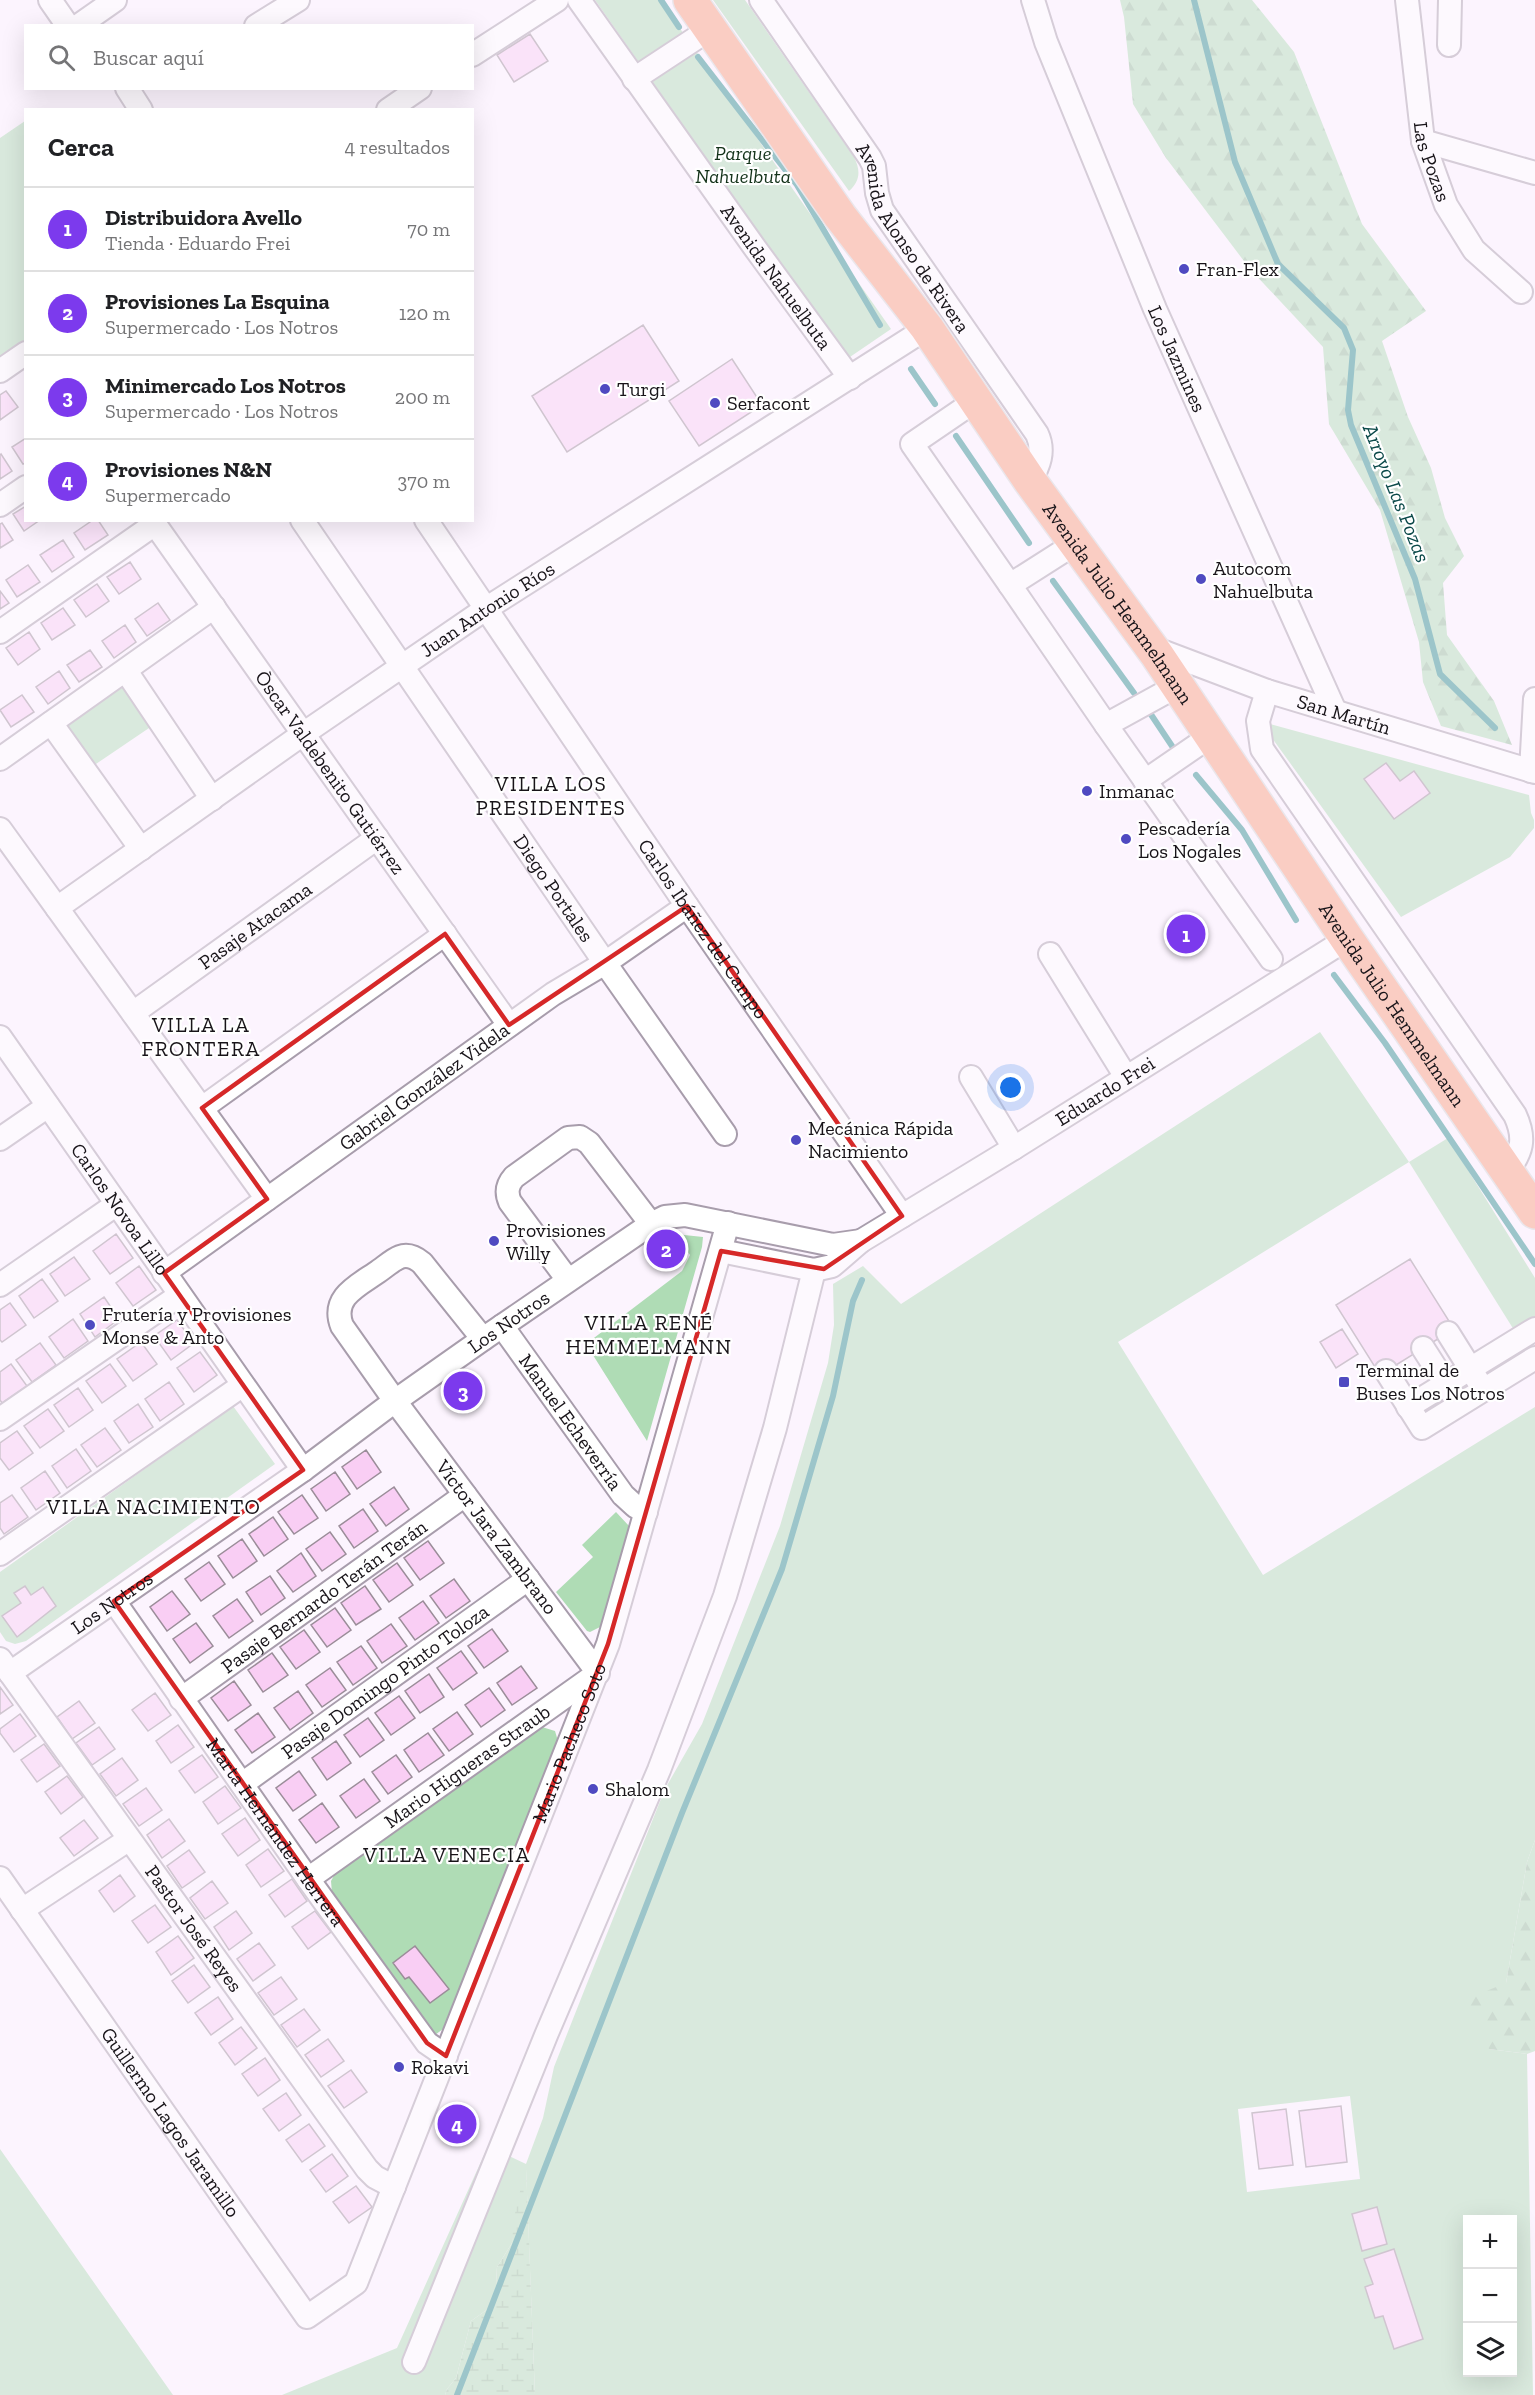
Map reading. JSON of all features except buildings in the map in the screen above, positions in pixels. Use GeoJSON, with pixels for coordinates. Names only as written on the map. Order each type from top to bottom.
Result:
{"type":"FeatureCollection","features":[{"type":"Feature","properties":{"kind":"highway","name":"Avenida Julio Hemmelmann"},"geometry":{"type":"LineString","coordinates":[[690,0],[840,216],[927,328],[1030,480],[1157,655],[1347,939],[1535,1212]]}},
{"type":"Feature","properties":{"kind":"street"},"geometry":{"type":"LineString","coordinates":[[50,0],[67,24]]}},
{"type":"Feature","properties":{"kind":"street"},"geometry":{"type":"LineString","coordinates":[[81,24],[115,0]]}},
{"type":"Feature","properties":{"kind":"street"},"geometry":{"type":"LineString","coordinates":[[259,24],[298,0]]}},
{"type":"Feature","properties":{"kind":"street"},"geometry":{"type":"LineString","coordinates":[[474,54],[557,0]]}},
{"type":"Feature","properties":{"kind":"street","name":"Avenida Nahuelbuta"},"geometry":{"type":"LineString","coordinates":[[579,0],[850,378]]}},
{"type":"Feature","properties":{"kind":"street","name":"Avenida Alonso de Rivera"},"geometry":{"type":"LineString","coordinates":[[761,0],[870,158],[874,166],[877,193],[882,210],[1037,434],[1040,442],[1040,461],[1030,480]]}},
{"type":"Feature","properties":{"kind":"street","name":"Los Jazmines"},"geometry":{"type":"LineString","coordinates":[[1033,0],[1046,42],[1155,309],[1335,711]]}},
{"type":"Feature","properties":{"kind":"street","name":"Las Pozas"},"geometry":{"type":"LineString","coordinates":[[1407,0],[1423,141],[1446,205],[1474,250],[1521,292]]}},
{"type":"Feature","properties":{"kind":"street"},"geometry":{"type":"LineString","coordinates":[[1449,45],[1450,0]]}},
{"type":"Feature","properties":{"kind":"street"},"geometry":{"type":"LineString","coordinates":[[634,79],[710,29]]}},
{"type":"Feature","properties":{"kind":"street"},"geometry":{"type":"LineString","coordinates":[[128,90],[140,108]]}},
{"type":"Feature","properties":{"kind":"street"},"geometry":{"type":"LineString","coordinates":[[391,108],[417,90]]}},
{"type":"Feature","properties":{"kind":"street"},"geometry":{"type":"LineString","coordinates":[[1423,141],[1535,172]]}},
{"type":"Feature","properties":{"kind":"street","name":"Juan Antonio Ríos"},"geometry":{"type":"LineString","coordinates":[[57,908],[303,734],[487,609],[927,328]]}},
{"type":"Feature","properties":{"kind":"street"},"geometry":{"type":"LineString","coordinates":[[0,371],[24,354]]}},
{"type":"Feature","properties":{"kind":"street"},"geometry":{"type":"LineString","coordinates":[[975,401],[912,444],[1145,782],[1272,959]]}},
{"type":"Feature","properties":{"kind":"street"},"geometry":{"type":"LineString","coordinates":[[0,505],[24,488]]}},
{"type":"Feature","properties":{"kind":"street"},"geometry":{"type":"LineString","coordinates":[[0,632],[154,522]]}},
{"type":"Feature","properties":{"kind":"street","name":"Òscar Valdebenito Gutiérrez"},"geometry":{"type":"LineString","coordinates":[[154,522],[509,1025]]}},
{"type":"Feature","properties":{"kind":"street","name":"Diego Portales"},"geometry":{"type":"LineString","coordinates":[[303,522],[605,963],[725,1134]]}},
{"type":"Feature","properties":{"kind":"street","name":"Carlos Ibáñez del Campo"},"geometry":{"type":"LineString","coordinates":[[427,522],[687,906],[902,1216]]}},
{"type":"Feature","properties":{"kind":"street"},"geometry":{"type":"LineString","coordinates":[[1010,585],[1076,543]]}},
{"type":"Feature","properties":{"kind":"street"},"geometry":{"type":"LineString","coordinates":[[0,759],[214,607]]}},
{"type":"Feature","properties":{"kind":"street","name":"San Martín"},"geometry":{"type":"LineString","coordinates":[[1157,655],[1164,652],[1267,692],[1533,771]]}},
{"type":"Feature","properties":{"kind":"street"},"geometry":{"type":"LineString","coordinates":[[126,671],[212,799]]}},
{"type":"Feature","properties":{"kind":"street"},"geometry":{"type":"LineString","coordinates":[[1106,725],[1177,686]]}},
{"type":"Feature","properties":{"kind":"street"},"geometry":{"type":"LineString","coordinates":[[1267,692],[1258,721],[1262,749],[1515,1115],[1522,1144],[1519,1155],[1507,1172]]}},
{"type":"Feature","properties":{"kind":"street"},"geometry":{"type":"LineString","coordinates":[[1533,771],[1535,699]]}},
{"type":"Feature","properties":{"kind":"street"},"geometry":{"type":"LineString","coordinates":[[51,723],[141,849]]}},
{"type":"Feature","properties":{"kind":"street"},"geometry":{"type":"LineString","coordinates":[[1145,782],[1212,735]]}},
{"type":"Feature","properties":{"kind":"street"},"geometry":{"type":"LineString","coordinates":[[0,830],[267,1199]]}},
{"type":"Feature","properties":{"kind":"street","name":"Pasaje Atacama"},"geometry":{"type":"LineString","coordinates":[[133,1013],[377,838]]}},
{"type":"Feature","properties":{"kind":"street","name":"Gabriel González Videla"},"geometry":{"type":"LineString","coordinates":[[164,1273],[553,994],[605,963],[687,906]]}},
{"type":"Feature","properties":{"kind":"street"},"geometry":{"type":"LineString","coordinates":[[202,1108],[445,934]]}},
{"type":"Feature","properties":{"kind":"street","name":"Eduardo Frei"},"geometry":{"type":"LineString","coordinates":[[861,1240],[1014,1148],[1347,939]]}},
{"type":"Feature","properties":{"kind":"street"},"geometry":{"type":"LineString","coordinates":[[1050,954],[1126,1077]]}},
{"type":"Feature","properties":{"kind":"street","name":"Carlos Novoa Lillo"},"geometry":{"type":"LineString","coordinates":[[0,1037],[303,1470]]}},
{"type":"Feature","properties":{"kind":"street"},"geometry":{"type":"LineString","coordinates":[[971,1077],[1014,1148]]}},
{"type":"Feature","properties":{"kind":"street"},"geometry":{"type":"LineString","coordinates":[[0,1139],[48,1106]]}},
{"type":"Feature","properties":{"kind":"street"},"geometry":{"type":"LineString","coordinates":[[568,1280],[510,1202],[508,1190],[509,1183],[514,1177],[568,1138],[580,1137],[590,1143],[651,1224]]}},
{"type":"Feature","properties":{"kind":"street"},"geometry":{"type":"LineString","coordinates":[[0,1285],[117,1204]]}},
{"type":"Feature","properties":{"kind":"street","name":"Los Notros"},"geometry":{"type":"LineString","coordinates":[[5,1666],[114,1601],[303,1470],[395,1401],[492,1333],[664,1217],[675,1215],[728,1223],[833,1245],[861,1240]]}},
{"type":"Feature","properties":{"kind":"street","name":"Mario Pacheco Soto"},"geometry":{"type":"LineString","coordinates":[[356,2283],[598,1673],[728,1223]]}},
{"type":"Feature","properties":{"kind":"street"},"geometry":{"type":"LineString","coordinates":[[721,1251],[814,1270],[832,1266],[861,1240]]}},
{"type":"Feature","properties":{"kind":"street","name":"Manuel Echeverría"},"geometry":{"type":"LineString","coordinates":[[395,1401],[342,1326],[339,1309],[348,1293],[399,1257],[412,1257],[422,1263],[492,1333],[623,1495],[634,1506],[646,1512]]}},
{"type":"Feature","properties":{"kind":"street"},"geometry":{"type":"LineString","coordinates":[[414,2362],[547,2033],[659,1770],[725,1596],[775,1428],[814,1270]]}},
{"type":"Feature","properties":{"kind":"street"},"geometry":{"type":"LineString","coordinates":[[0,1419],[180,1295]]}},
{"type":"Feature","properties":{"kind":"street"},"geometry":{"type":"LineString","coordinates":[[1535,1329],[1440,1388],[1422,1428],[1535,1358]]}},
{"type":"Feature","properties":{"kind":"street"},"geometry":{"type":"LineString","coordinates":[[1440,1388],[1417,1352],[1440,1388],[1459,1405]]}},
{"type":"Feature","properties":{"kind":"street"},"geometry":{"type":"LineString","coordinates":[[0,1554],[243,1385]]}},
{"type":"Feature","properties":{"kind":"street","name":"Víctor Jara Zambrano"},"geometry":{"type":"LineString","coordinates":[[395,1401],[598,1673]]}},
{"type":"Feature","properties":{"kind":"street","name":"Pasaje Bernardo Terán Terán"},"geometry":{"type":"LineString","coordinates":[[181,1699],[465,1495]]}},
{"type":"Feature","properties":{"kind":"street","name":"Pasaje Domingo Pinto Toloza"},"geometry":{"type":"LineString","coordinates":[[242,1784],[528,1580]]}},
{"type":"Feature","properties":{"kind":"street","name":"Marta Hernández Herrera"},"geometry":{"type":"LineString","coordinates":[[114,1601],[308,1879],[427,2043],[446,2056]]}},
{"type":"Feature","properties":{"kind":"street","name":"Pastor José Reyes"},"geometry":{"type":"LineString","coordinates":[[5,1666],[128,1840],[367,2169],[375,2177],[394,2187]]}},
{"type":"Feature","properties":{"kind":"street","name":"Mario Higueras Straub"},"geometry":{"type":"LineString","coordinates":[[308,1879],[598,1673]]}},
{"type":"Feature","properties":{"kind":"street"},"geometry":{"type":"LineString","coordinates":[[22,1910],[128,1840]]}},
{"type":"Feature","properties":{"kind":"street","name":"Guillermo Lagos Jaramillo"},"geometry":{"type":"LineString","coordinates":[[0,1878],[307,2317],[356,2283]]}},
{"type":"Feature","properties":{"kind":"highlighted area"},"geometry":{"type":"Polygon","coordinates":[[[687,906],[902,1216],[824,1269],[721,1251],[608,1644],[446,2056],[427,2043],[114,1601],[303,1470],[164,1273],[267,1199],[202,1108],[445,934],[509,1025],[687,906]]]}},
{"type":"Feature","properties":{"kind":"green space","name":"Parque Nahuelbuta"},"geometry":{"type":"Polygon","coordinates":[[[595,0],[660,0],[891,329],[847,359],[595,0]]]}},
{"type":"Feature","properties":{"kind":"green space"},"geometry":{"type":"Polygon","coordinates":[[[713,0],[745,0],[854,157],[858,167],[858,176],[849,191],[713,0]]]}},
{"type":"Feature","properties":{"kind":"green space"},"geometry":{"type":"Polygon","coordinates":[[[1120,0],[1252,0],[1294,52],[1362,224],[1426,311],[1382,341],[1408,417],[1431,468],[1445,518],[1464,556],[1443,583],[1447,635],[1494,701],[1512,745],[1441,726],[1423,682],[1419,642],[1380,510],[1329,424],[1323,347],[1250,269],[1166,158],[1133,104],[1124,17],[1120,0]]]}},
{"type":"Feature","properties":{"kind":"green space"},"geometry":{"type":"Polygon","coordinates":[[[24,122],[24,341],[0,358],[0,138],[24,122]]]}},
{"type":"Feature","properties":{"kind":"green space"},"geometry":{"type":"Polygon","coordinates":[[[123,684],[152,726],[93,766],[64,723],[123,684]]]}},
{"type":"Feature","properties":{"kind":"green space"},"geometry":{"type":"Polygon","coordinates":[[[1270,724],[1529,795],[1534,828],[1510,857],[1401,917],[1267,731],[1270,724]]]}},
{"type":"Feature","properties":{"kind":"green space"},"geometry":{"type":"Polygon","coordinates":[[[1320,1032],[1409,1162],[1118,1342],[1263,1575],[1535,1407],[1535,1840],[1527,1862],[1506,1983],[1489,2049],[1527,2054],[1533,2395],[535,2395],[526,2169],[512,2243],[497,2267],[495,2304],[471,2321],[456,2378],[445,2395],[282,2395],[397,2348],[488,2146],[526,2164],[543,2118],[554,2067],[586,1986],[665,1789],[702,1724],[780,1526],[828,1363],[834,1325],[833,1284],[863,1266],[901,1304],[1320,1032]],[[1350,2096],[1238,2109],[1247,2192],[1360,2179],[1350,2096]]]}},
{"type":"Feature","properties":{"kind":"green space"},"geometry":{"type":"Polygon","coordinates":[[[1448,1138],[1535,1278],[1535,1317],[1514,1330],[1409,1162],[1448,1138]]]}},
{"type":"Feature","properties":{"kind":"green space"},"geometry":{"type":"Polygon","coordinates":[[[675,1234],[703,1237],[702,1247],[647,1441],[586,1344],[682,1271],[690,1255],[675,1234]]]}},
{"type":"Feature","properties":{"kind":"green space"},"geometry":{"type":"Polygon","coordinates":[[[233,1406],[275,1464],[26,1641],[15,1644],[6,1641],[0,1632],[0,1572],[233,1406]]]}},
{"type":"Feature","properties":{"kind":"green space"},"geometry":{"type":"Polygon","coordinates":[[[616,1512],[629,1526],[600,1627],[590,1632],[556,1592],[593,1557],[582,1545],[616,1512]]]}},
{"type":"Feature","properties":{"kind":"green space"},"geometry":{"type":"Polygon","coordinates":[[[542,1727],[555,1731],[558,1741],[443,2029],[435,2035],[332,1893],[331,1881],[336,1872],[542,1727]]]}},
{"type":"Feature","properties":{"kind":"green space"},"geometry":{"type":"Polygon","coordinates":[[[1535,1840],[1535,2051],[1527,2054],[1489,2049],[1464,2000],[1506,1983],[1527,1862],[1535,1840]]]}},
{"type":"Feature","properties":{"kind":"green space"},"geometry":{"type":"Polygon","coordinates":[[[0,2149],[173,2395],[0,2395],[0,2149]]]}},
{"type":"Feature","properties":{"kind":"green space"},"geometry":{"type":"Polygon","coordinates":[[[526,2165],[535,2395],[445,2395],[456,2378],[471,2321],[495,2304],[497,2267],[512,2243],[514,2218],[526,2165]]]}},
{"type":"Feature","properties":{"kind":"waterway"},"geometry":{"type":"LineString","coordinates":[[661,0],[679,27]]}},
{"type":"Feature","properties":{"kind":"waterway","name":"Arroyo Las Pozas"},"geometry":{"type":"LineString","coordinates":[[1194,0],[1235,162],[1278,264],[1344,328],[1353,350],[1348,410],[1351,425],[1415,579],[1440,674],[1495,728]]}},
{"type":"Feature","properties":{"kind":"waterway"},"geometry":{"type":"LineString","coordinates":[[698,57],[797,185],[880,325]]}},
{"type":"Feature","properties":{"kind":"waterway"},"geometry":{"type":"LineString","coordinates":[[911,369],[935,404]]}},
{"type":"Feature","properties":{"kind":"waterway"},"geometry":{"type":"LineString","coordinates":[[956,436],[1029,543]]}},
{"type":"Feature","properties":{"kind":"waterway"},"geometry":{"type":"LineString","coordinates":[[1053,581],[1134,693]]}},
{"type":"Feature","properties":{"kind":"waterway"},"geometry":{"type":"LineString","coordinates":[[1150,713],[1172,746]]}},
{"type":"Feature","properties":{"kind":"waterway"},"geometry":{"type":"LineString","coordinates":[[1196,775],[1242,830],[1296,920]]}},
{"type":"Feature","properties":{"kind":"waterway"},"geometry":{"type":"LineString","coordinates":[[1334,975],[1385,1043],[1535,1264]]}},
{"type":"Feature","properties":{"kind":"waterway"},"geometry":{"type":"LineString","coordinates":[[457,2395],[682,1813],[782,1569],[833,1396],[853,1301],[862,1280]]}},
{"type":"Feature","properties":{"kind":"place","name":"Fran-Flex"},"geometry":{"type":"Point","coordinates":[1184,269]}},
{"type":"Feature","properties":{"kind":"place","name":"Turgi"},"geometry":{"type":"Point","coordinates":[605,389]}},
{"type":"Feature","properties":{"kind":"place","name":"Serfacont"},"geometry":{"type":"Point","coordinates":[715,403]}},
{"type":"Feature","properties":{"kind":"place","name":"Autocom Nahuelbuta"},"geometry":{"type":"Point","coordinates":[1201,579]}},
{"type":"Feature","properties":{"kind":"place","name":"Inmanac"},"geometry":{"type":"Point","coordinates":[1087,791]}},
{"type":"Feature","properties":{"kind":"place","name":"Pescadería Los Nogales"},"geometry":{"type":"Point","coordinates":[1126,839]}},
{"type":"Feature","properties":{"kind":"place","name":"Distribuidora Avello"},"geometry":{"type":"Point","coordinates":[1186,934]}},
{"type":"Feature","properties":{"kind":"place","name":"Mecánica Rápida Nacimiento"},"geometry":{"type":"Point","coordinates":[796,1140]}},
{"type":"Feature","properties":{"kind":"place","name":"Provisiones Willy"},"geometry":{"type":"Point","coordinates":[494,1241]}},
{"type":"Feature","properties":{"kind":"place","name":"Provisiones La Esquina"},"geometry":{"type":"Point","coordinates":[666,1249]}},
{"type":"Feature","properties":{"kind":"place","name":"Frutería y Provisiones Monse & Anto"},"geometry":{"type":"Point","coordinates":[90,1325]}},
{"type":"Feature","properties":{"kind":"place","name":"Terminal de Buses Los Notros"},"geometry":{"type":"Point","coordinates":[1344,1382]}},
{"type":"Feature","properties":{"kind":"place","name":"Minimercado Los Notros"},"geometry":{"type":"Point","coordinates":[463,1391]}},
{"type":"Feature","properties":{"kind":"place","name":"Shalom"},"geometry":{"type":"Point","coordinates":[593,1789]}},
{"type":"Feature","properties":{"kind":"place","name":"Rokavi"},"geometry":{"type":"Point","coordinates":[399,2067]}},
{"type":"Feature","properties":{"kind":"place","name":"Provisiones N&N"},"geometry":{"type":"Point","coordinates":[457,2124]}},
{"type":"Feature","properties":{"kind":"district","name":"VILLA LOS PRESIDENTES"},"geometry":{"type":"Point","coordinates":[551,795]}},
{"type":"Feature","properties":{"kind":"district","name":"VILLA LA FRONTERA"},"geometry":{"type":"Point","coordinates":[201,1036]}},
{"type":"Feature","properties":{"kind":"district","name":"VILLA RENÉ HEMMELMANN"},"geometry":{"type":"Point","coordinates":[649,1334]}},
{"type":"Feature","properties":{"kind":"district","name":"VILLA NACIMIENTO"},"geometry":{"type":"Point","coordinates":[154,1506]}},
{"type":"Feature","properties":{"kind":"district","name":"VILLA VENECIA"},"geometry":{"type":"Point","coordinates":[447,1854]}}]}
